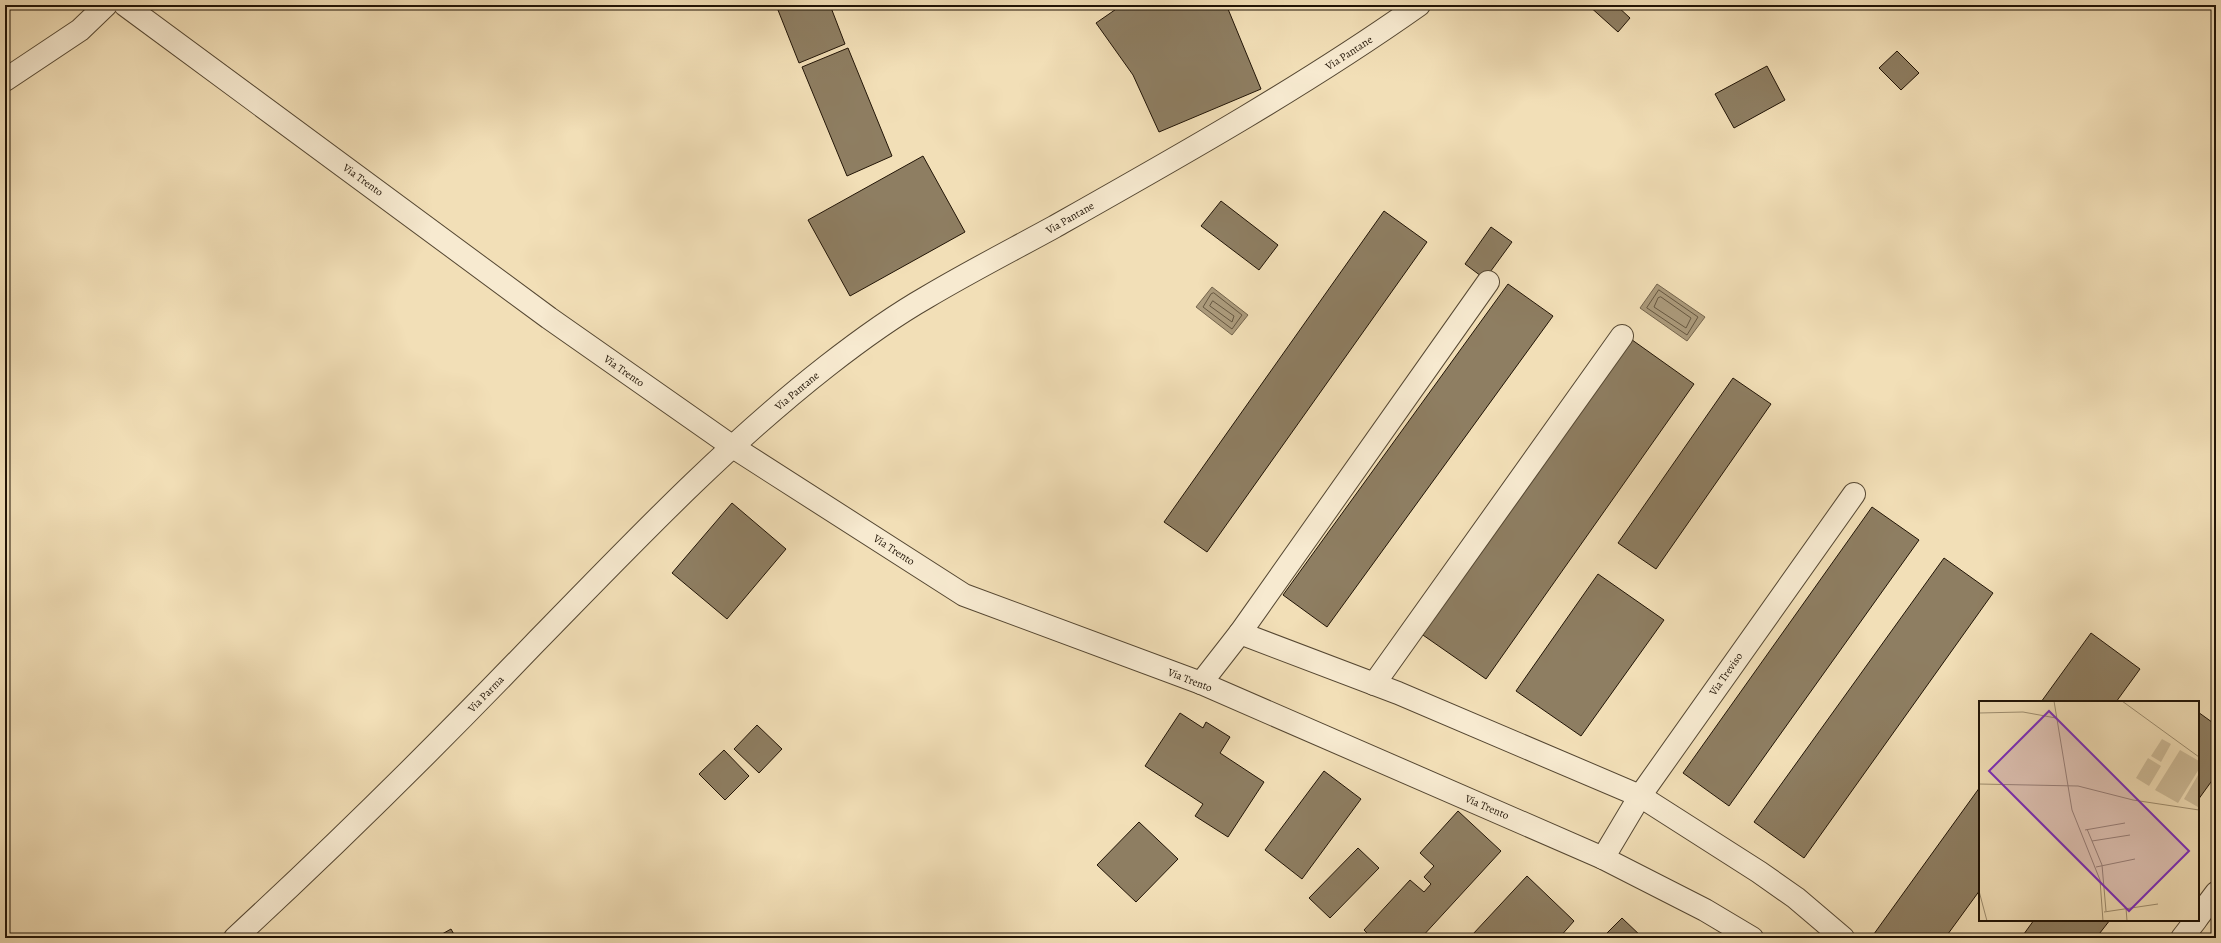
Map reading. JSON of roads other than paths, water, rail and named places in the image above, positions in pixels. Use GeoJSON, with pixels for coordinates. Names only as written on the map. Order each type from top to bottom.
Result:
{"type":"FeatureCollection","features":[{"type":"Feature","properties":{"kind":"street"},"geometry":{"type":"LineString","coordinates":[[5,80],[80,30],[106,5]]}},
{"type":"Feature","properties":{"kind":"street","name":"Via Trento"},"geometry":{"type":"LineString","coordinates":[[125,5],[549,318],[733,447],[964,594],[1201,683],[1603,858],[1705,910],[1752,938]]}},
{"type":"Feature","properties":{"kind":"street","name":"Via Pantane"},"geometry":{"type":"LineString","coordinates":[[733,447],[828,365],[910,307],[1060,224],[1266,104],[1335,62],[1419,5]]}},
{"type":"Feature","properties":{"kind":"street"},"geometry":{"type":"LineString","coordinates":[[1201,683],[1240,633],[1488,282]]}},
{"type":"Feature","properties":{"kind":"street"},"geometry":{"type":"LineString","coordinates":[[1374,684],[1622,336]]}},
{"type":"Feature","properties":{"kind":"street","name":"Via Parma"},"geometry":{"type":"LineString","coordinates":[[235,938],[376,806],[659,516],[733,447]]}},
{"type":"Feature","properties":{"kind":"street","name":"Via Treviso"},"geometry":{"type":"LineString","coordinates":[[1603,858],[1640,796],[1854,494]]}},
{"type":"Feature","properties":{"kind":"street"},"geometry":{"type":"LineString","coordinates":[[1240,633],[1374,684],[1640,796],[1759,872],[1801,902],[1843,938]]}},
{"type":"Feature","properties":{"kind":"street"},"geometry":{"type":"LineString","coordinates":[[2199,916],[2216,893]]}},
{"type":"Feature","properties":{"kind":"street"},"geometry":{"type":"LineString","coordinates":[[2182,938],[2195,921]]}},
{"type":"Feature","properties":{"kind":"water"},"geometry":{"type":"Polygon","coordinates":[[[1657,284],[1705,317],[1687,341],[1640,308],[1657,284]]]}},
{"type":"Feature","properties":{"kind":"water"},"geometry":{"type":"Polygon","coordinates":[[[1212,287],[1248,315],[1232,335],[1196,307],[1212,287]]]}}]}
